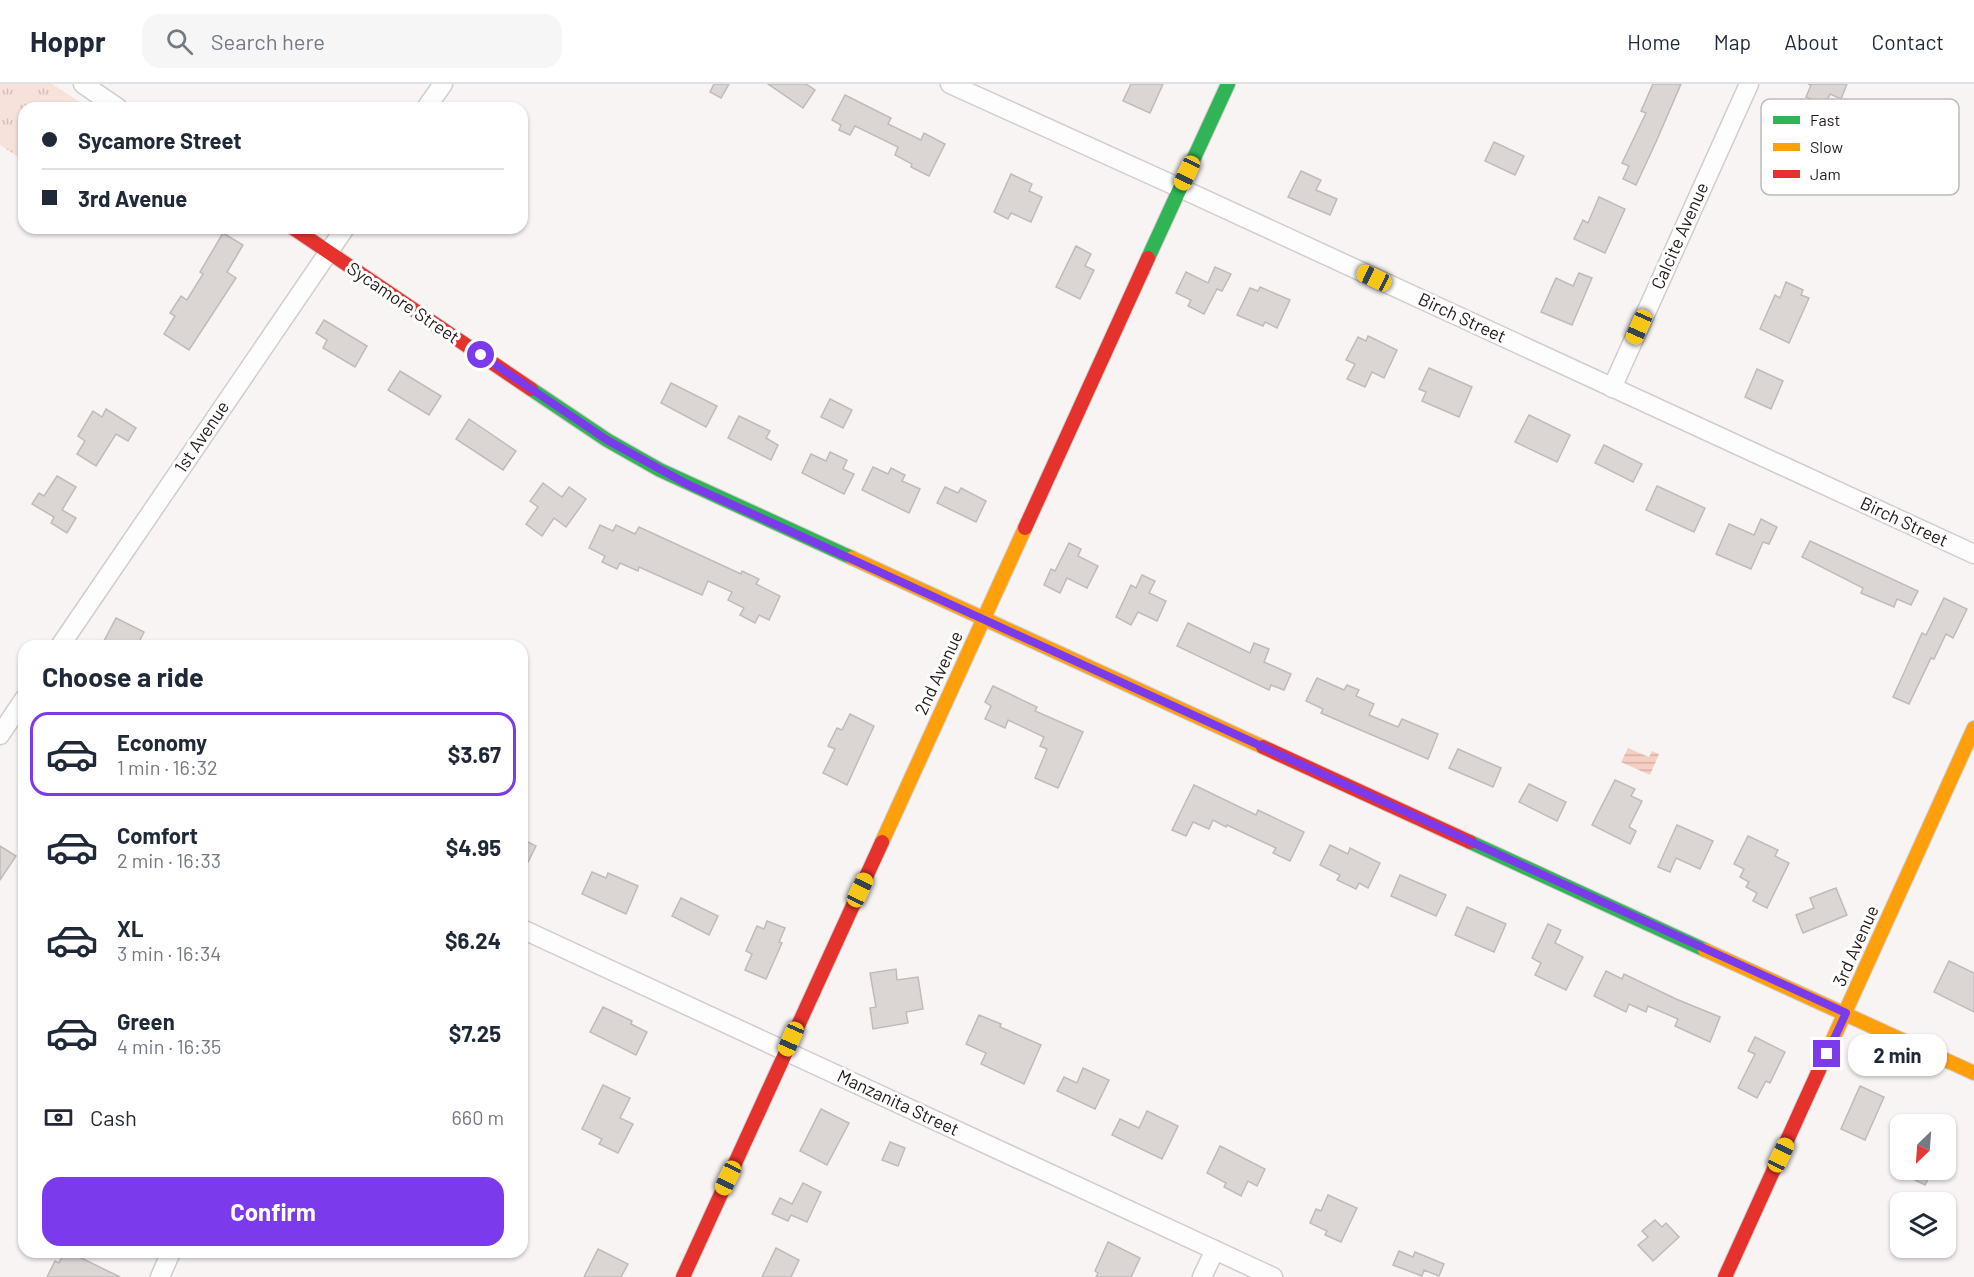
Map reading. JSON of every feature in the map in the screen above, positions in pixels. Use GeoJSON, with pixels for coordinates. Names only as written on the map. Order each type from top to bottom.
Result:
{"type":"FeatureCollection","features":[{"type":"Feature","properties":{"kind":"street"},"geometry":{"type":"LineString","coordinates":[[83,84],[109,102]]}},
{"type":"Feature","properties":{"kind":"street"},"geometry":{"type":"LineString","coordinates":[[430,102],[443,84]]}},
{"type":"Feature","properties":{"kind":"street","name":"Birch Street"},"geometry":{"type":"LineString","coordinates":[[950,84],[1974,554]]}},
{"type":"Feature","properties":{"kind":"street","name":"2nd Avenue"},"geometry":{"type":"LineString","coordinates":[[683,1277],[1228,84]]}},
{"type":"Feature","properties":{"kind":"street","name":"Calcite Avenue"},"geometry":{"type":"LineString","coordinates":[[1612,388],[1749,84]]}},
{"type":"Feature","properties":{"kind":"street","name":"Sycamore Street"},"geometry":{"type":"LineString","coordinates":[[302,234],[576,420],[633,456],[687,484],[1974,1073]]}},
{"type":"Feature","properties":{"kind":"street","name":"1st Avenue"},"geometry":{"type":"LineString","coordinates":[[64,640],[341,234]]}},
{"type":"Feature","properties":{"kind":"street"},"geometry":{"type":"LineString","coordinates":[[0,735],[18,708]]}},
{"type":"Feature","properties":{"kind":"street","name":"3rd Avenue"},"geometry":{"type":"LineString","coordinates":[[1725,1277],[1974,728]]}},
{"type":"Feature","properties":{"kind":"street","name":"Manzanita Street"},"geometry":{"type":"LineString","coordinates":[[528,932],[1273,1277]]}},
{"type":"Feature","properties":{"kind":"street"},"geometry":{"type":"LineString","coordinates":[[1203,1277],[1215,1250]]}},
{"type":"Feature","properties":{"kind":"street"},"geometry":{"type":"LineString","coordinates":[[160,1277],[168,1258]]}},
{"type":"Feature","properties":{"kind":"green space"},"geometry":{"type":"Polygon","coordinates":[[[0,84],[52,84],[80,102],[18,102],[18,157],[0,145],[0,84]]]}},
{"type":"Feature","properties":{"kind":"shaded area"},"geometry":{"type":"Polygon","coordinates":[[[1628,748],[1649,757],[1652,751],[1659,754],[1650,775],[1621,762],[1628,748]]]}},
{"type":"Feature","properties":{"kind":"building"},"geometry":{"type":"Polygon","coordinates":[[[714,84],[729,84],[721,98],[710,92],[714,84]]]}},
{"type":"Feature","properties":{"kind":"building"},"geometry":{"type":"Polygon","coordinates":[[[768,84],[806,84],[815,90],[803,108],[768,84]]]}},
{"type":"Feature","properties":{"kind":"building"},"geometry":{"type":"Polygon","coordinates":[[[1131,84],[1163,84],[1150,113],[1123,101],[1131,84]]]}},
{"type":"Feature","properties":{"kind":"building"},"geometry":{"type":"Polygon","coordinates":[[[1653,84],[1681,84],[1636,185],[1623,179],[1629,166],[1622,163],[1646,113],[1641,111],[1653,84]]]}},
{"type":"Feature","properties":{"kind":"building"},"geometry":{"type":"Polygon","coordinates":[[[1808,84],[1847,84],[1841,99],[1830,94],[1828,99],[1806,97],[1811,85],[1808,84]]]}},
{"type":"Feature","properties":{"kind":"building"},"geometry":{"type":"Polygon","coordinates":[[[845,95],[891,118],[888,124],[921,140],[924,133],[945,144],[929,176],[911,167],[912,164],[895,155],[898,147],[855,126],[850,135],[839,130],[841,125],[832,120],[845,95]]]}},
{"type":"Feature","properties":{"kind":"building"},"geometry":{"type":"Polygon","coordinates":[[[1494,142],[1524,156],[1515,175],[1485,161],[1494,142]]]}},
{"type":"Feature","properties":{"kind":"building"},"geometry":{"type":"Polygon","coordinates":[[[1301,171],[1321,180],[1316,190],[1337,199],[1330,215],[1288,197],[1301,171]]]}},
{"type":"Feature","properties":{"kind":"building"},"geometry":{"type":"Polygon","coordinates":[[[1011,174],[1032,184],[1029,191],[1042,197],[1031,222],[1011,213],[1008,219],[994,212],[1011,174]]]}},
{"type":"Feature","properties":{"kind":"building"},"geometry":{"type":"Polygon","coordinates":[[[1599,197],[1625,209],[1605,253],[1574,239],[1583,220],[1588,223],[1599,197]]]}},
{"type":"Feature","properties":{"kind":"building"},"geometry":{"type":"Polygon","coordinates":[[[222,234],[243,245],[227,272],[236,278],[189,350],[164,334],[175,316],[170,313],[181,296],[187,300],[203,274],[200,272],[222,234]]]}},
{"type":"Feature","properties":{"kind":"building"},"geometry":{"type":"Polygon","coordinates":[[[1076,246],[1091,254],[1085,266],[1094,270],[1080,299],[1056,287],[1076,246]]]}},
{"type":"Feature","properties":{"kind":"building"},"geometry":{"type":"Polygon","coordinates":[[[1215,267],[1231,274],[1222,291],[1217,289],[1204,314],[1188,306],[1191,300],[1176,293],[1186,272],[1208,283],[1215,267]]]}},
{"type":"Feature","properties":{"kind":"building"},"geometry":{"type":"Polygon","coordinates":[[[1579,273],[1592,278],[1572,325],[1541,312],[1556,278],[1573,286],[1579,273]]]}},
{"type":"Feature","properties":{"kind":"building"},"geometry":{"type":"Polygon","coordinates":[[[1786,282],[1803,290],[1801,295],[1809,298],[1789,343],[1760,329],[1775,295],[1780,298],[1786,282]]]}},
{"type":"Feature","properties":{"kind":"building"},"geometry":{"type":"Polygon","coordinates":[[[1260,287],[1290,300],[1277,328],[1265,322],[1263,326],[1237,315],[1250,288],[1258,291],[1260,287]]]}},
{"type":"Feature","properties":{"kind":"building"},"geometry":{"type":"Polygon","coordinates":[[[324,320],[367,346],[355,367],[323,348],[327,340],[316,333],[324,320]]]}},
{"type":"Feature","properties":{"kind":"building"},"geometry":{"type":"Polygon","coordinates":[[[1368,336],[1397,350],[1384,378],[1372,372],[1365,387],[1347,379],[1355,364],[1346,360],[1358,337],[1366,341],[1368,336]]]}},
{"type":"Feature","properties":{"kind":"building"},"geometry":{"type":"Polygon","coordinates":[[[1429,368],[1472,387],[1459,417],[1422,401],[1426,392],[1419,389],[1429,368]]]}},
{"type":"Feature","properties":{"kind":"building"},"geometry":{"type":"Polygon","coordinates":[[[1757,369],[1783,381],[1771,409],[1745,397],[1757,369]]]}},
{"type":"Feature","properties":{"kind":"building"},"geometry":{"type":"Polygon","coordinates":[[[400,371],[441,396],[429,415],[388,390],[400,371]]]}},
{"type":"Feature","properties":{"kind":"building"},"geometry":{"type":"Polygon","coordinates":[[[671,383],[717,406],[706,427],[661,403],[671,383]]]}},
{"type":"Feature","properties":{"kind":"building"},"geometry":{"type":"Polygon","coordinates":[[[830,399],[852,410],[843,428],[821,417],[830,399]]]}},
{"type":"Feature","properties":{"kind":"building"},"geometry":{"type":"Polygon","coordinates":[[[106,409],[136,428],[128,441],[116,434],[96,466],[77,454],[85,441],[78,436],[93,411],[102,417],[106,409]]]}},
{"type":"Feature","properties":{"kind":"building"},"geometry":{"type":"Polygon","coordinates":[[[1529,415],[1570,435],[1557,462],[1515,442],[1529,415]]]}},
{"type":"Feature","properties":{"kind":"building"},"geometry":{"type":"Polygon","coordinates":[[[739,416],[770,431],[766,438],[778,445],[771,460],[728,438],[739,416]]]}},
{"type":"Feature","properties":{"kind":"building"},"geometry":{"type":"Polygon","coordinates":[[[469,419],[516,451],[503,470],[456,439],[469,419]]]}},
{"type":"Feature","properties":{"kind":"building"},"geometry":{"type":"Polygon","coordinates":[[[1604,445],[1642,464],[1633,482],[1595,463],[1604,445]]]}},
{"type":"Feature","properties":{"kind":"building"},"geometry":{"type":"Polygon","coordinates":[[[830,452],[847,460],[843,469],[854,474],[844,494],[802,473],[811,454],[826,461],[830,452]]]}},
{"type":"Feature","properties":{"kind":"building"},"geometry":{"type":"Polygon","coordinates":[[[873,467],[888,474],[891,468],[905,475],[902,481],[920,489],[909,513],[862,490],[873,467]]]}},
{"type":"Feature","properties":{"kind":"building"},"geometry":{"type":"Polygon","coordinates":[[[57,476],[76,487],[62,510],[76,518],[67,533],[51,523],[54,517],[32,504],[39,493],[44,496],[57,476]]]}},
{"type":"Feature","properties":{"kind":"building"},"geometry":{"type":"Polygon","coordinates":[[[543,483],[562,497],[569,487],[586,499],[566,527],[554,518],[542,536],[526,524],[538,507],[530,501],[543,483]]]}},
{"type":"Feature","properties":{"kind":"building"},"geometry":{"type":"Polygon","coordinates":[[[1657,486],[1705,508],[1694,532],[1646,510],[1657,486]]]}},
{"type":"Feature","properties":{"kind":"building"},"geometry":{"type":"Polygon","coordinates":[[[945,487],[958,493],[961,488],[986,501],[976,522],[937,503],[945,487]]]}},
{"type":"Feature","properties":{"kind":"building"},"geometry":{"type":"Polygon","coordinates":[[[1761,519],[1777,527],[1769,544],[1763,542],[1751,569],[1716,554],[1729,524],[1754,535],[1761,519]]]}},
{"type":"Feature","properties":{"kind":"building"},"geometry":{"type":"Polygon","coordinates":[[[600,525],[613,531],[616,525],[635,534],[639,527],[741,574],[742,571],[759,579],[756,584],[780,596],[769,620],[759,615],[755,623],[740,615],[744,608],[728,600],[732,592],[708,581],[702,595],[639,567],[638,571],[620,563],[617,569],[602,562],[605,556],[589,548],[600,525]]]}},
{"type":"Feature","properties":{"kind":"building"},"geometry":{"type":"Polygon","coordinates":[[[1810,541],[1918,591],[1911,605],[1897,599],[1894,607],[1861,593],[1863,588],[1802,557],[1810,541]]]}},
{"type":"Feature","properties":{"kind":"building"},"geometry":{"type":"Polygon","coordinates":[[[1069,543],[1081,549],[1078,556],[1098,566],[1087,588],[1067,578],[1060,593],[1044,585],[1051,569],[1055,571],[1069,543]]]}},
{"type":"Feature","properties":{"kind":"building"},"geometry":{"type":"Polygon","coordinates":[[[1142,575],[1155,581],[1149,593],[1166,601],[1157,621],[1138,612],[1131,625],[1116,617],[1131,585],[1136,588],[1142,575]]]}},
{"type":"Feature","properties":{"kind":"building"},"geometry":{"type":"Polygon","coordinates":[[[1944,598],[1967,609],[1953,638],[1946,634],[1934,659],[1931,658],[1909,704],[1893,697],[1922,633],[1926,635],[1944,598]]]}},
{"type":"Feature","properties":{"kind":"building"},"geometry":{"type":"Polygon","coordinates":[[[116,618],[144,632],[140,640],[105,640],[116,618]]]}},
{"type":"Feature","properties":{"kind":"building"},"geometry":{"type":"Polygon","coordinates":[[[1188,623],[1250,653],[1254,643],[1269,649],[1264,662],[1291,674],[1284,690],[1271,685],[1269,690],[1177,646],[1188,623]]]}},
{"type":"Feature","properties":{"kind":"building"},"geometry":{"type":"Polygon","coordinates":[[[1317,678],[1344,690],[1347,685],[1359,690],[1356,696],[1374,704],[1369,715],[1398,727],[1402,719],[1438,734],[1428,759],[1321,713],[1323,709],[1306,701],[1317,678]]]}},
{"type":"Feature","properties":{"kind":"building"},"geometry":{"type":"Polygon","coordinates":[[[993,686],[1037,707],[1035,711],[1083,732],[1058,788],[1035,778],[1047,749],[1040,746],[1044,737],[1008,720],[1005,728],[985,719],[991,706],[985,702],[993,686]]]}},
{"type":"Feature","properties":{"kind":"building"},"geometry":{"type":"Polygon","coordinates":[[[850,714],[874,726],[847,785],[823,773],[835,749],[828,746],[837,728],[842,730],[850,714]]]}},
{"type":"Feature","properties":{"kind":"building"},"geometry":{"type":"Polygon","coordinates":[[[1458,749],[1501,768],[1493,787],[1449,768],[1458,749]]]}},
{"type":"Feature","properties":{"kind":"building"},"geometry":{"type":"Polygon","coordinates":[[[1615,780],[1635,789],[1631,796],[1642,801],[1629,827],[1636,831],[1630,844],[1592,825],[1615,780]]]}},
{"type":"Feature","properties":{"kind":"building"},"geometry":{"type":"Polygon","coordinates":[[[1529,784],[1566,802],[1557,821],[1519,802],[1529,784]]]}},
{"type":"Feature","properties":{"kind":"building"},"geometry":{"type":"Polygon","coordinates":[[[1194,785],[1256,815],[1258,810],[1304,832],[1290,861],[1273,853],[1276,848],[1213,820],[1209,829],[1193,822],[1186,836],[1172,830],[1194,785]]]}},
{"type":"Feature","properties":{"kind":"building"},"geometry":{"type":"Polygon","coordinates":[[[1677,825],[1713,841],[1700,869],[1676,858],[1670,872],[1658,867],[1677,825]]]}},
{"type":"Feature","properties":{"kind":"building"},"geometry":{"type":"Polygon","coordinates":[[[1748,836],[1778,850],[1775,856],[1789,863],[1767,908],[1753,901],[1757,893],[1746,887],[1749,882],[1740,877],[1744,869],[1734,864],[1748,836]]]}},
{"type":"Feature","properties":{"kind":"building"},"geometry":{"type":"Polygon","coordinates":[[[528,842],[536,846],[528,862],[528,842]]]}},
{"type":"Feature","properties":{"kind":"building"},"geometry":{"type":"Polygon","coordinates":[[[1330,845],[1348,854],[1350,848],[1380,863],[1368,888],[1359,883],[1356,889],[1337,880],[1340,875],[1320,865],[1330,845]]]}},
{"type":"Feature","properties":{"kind":"building"},"geometry":{"type":"Polygon","coordinates":[[[0,846],[16,856],[0,880],[0,846]]]}},
{"type":"Feature","properties":{"kind":"building"},"geometry":{"type":"Polygon","coordinates":[[[592,872],[606,878],[608,873],[638,886],[626,914],[582,894],[592,872]]]}},
{"type":"Feature","properties":{"kind":"building"},"geometry":{"type":"Polygon","coordinates":[[[1400,875],[1446,895],[1436,916],[1391,896],[1400,875]]]}},
{"type":"Feature","properties":{"kind":"building"},"geometry":{"type":"Polygon","coordinates":[[[1836,888],[1847,915],[1803,933],[1796,915],[1814,908],[1810,898],[1836,888]]]}},
{"type":"Feature","properties":{"kind":"building"},"geometry":{"type":"Polygon","coordinates":[[[681,898],[718,916],[709,935],[672,916],[681,898]]]}},
{"type":"Feature","properties":{"kind":"building"},"geometry":{"type":"Polygon","coordinates":[[[1467,907],[1506,924],[1494,952],[1455,935],[1467,907]]]}},
{"type":"Feature","properties":{"kind":"building"},"geometry":{"type":"Polygon","coordinates":[[[767,921],[785,928],[779,942],[782,943],[766,979],[745,970],[752,954],[746,951],[757,926],[764,929],[767,921]]]}},
{"type":"Feature","properties":{"kind":"building"},"geometry":{"type":"Polygon","coordinates":[[[1548,924],[1561,930],[1555,943],[1583,957],[1566,990],[1535,975],[1541,963],[1532,958],[1548,924]]]}},
{"type":"Feature","properties":{"kind":"building"},"geometry":{"type":"Polygon","coordinates":[[[1949,961],[1974,973],[1974,1012],[1934,992],[1949,961]]]}},
{"type":"Feature","properties":{"kind":"building"},"geometry":{"type":"Polygon","coordinates":[[[896,969],[897,980],[918,977],[923,1009],[906,1012],[908,1023],[873,1029],[870,1008],[876,1007],[870,973],[896,969]]]}},
{"type":"Feature","properties":{"kind":"building"},"geometry":{"type":"Polygon","coordinates":[[[1606,971],[1622,979],[1624,974],[1720,1017],[1710,1042],[1675,1026],[1678,1019],[1648,1006],[1646,1012],[1629,1004],[1626,1012],[1594,996],[1606,971]]]}},
{"type":"Feature","properties":{"kind":"building"},"geometry":{"type":"Polygon","coordinates":[[[603,1007],[632,1021],[631,1024],[647,1032],[636,1055],[590,1032],[603,1007]]]}},
{"type":"Feature","properties":{"kind":"building"},"geometry":{"type":"Polygon","coordinates":[[[979,1015],[1041,1045],[1024,1084],[981,1064],[986,1053],[966,1044],[979,1015]]]}},
{"type":"Feature","properties":{"kind":"building"},"geometry":{"type":"Polygon","coordinates":[[[1755,1037],[1785,1052],[1770,1083],[1766,1081],[1757,1098],[1738,1088],[1755,1054],[1748,1051],[1755,1037]]]}},
{"type":"Feature","properties":{"kind":"building"},"geometry":{"type":"Polygon","coordinates":[[[1083,1068],[1109,1080],[1095,1109],[1057,1091],[1064,1077],[1077,1083],[1083,1068]]]}},
{"type":"Feature","properties":{"kind":"building"},"geometry":{"type":"Polygon","coordinates":[[[603,1085],[630,1098],[620,1118],[633,1124],[618,1153],[599,1144],[602,1139],[582,1129],[603,1085]]]}},
{"type":"Feature","properties":{"kind":"building"},"geometry":{"type":"Polygon","coordinates":[[[1860,1086],[1884,1097],[1865,1140],[1841,1129],[1860,1086]]]}},
{"type":"Feature","properties":{"kind":"building"},"geometry":{"type":"Polygon","coordinates":[[[821,1109],[849,1123],[827,1165],[800,1151],[821,1109]]]}},
{"type":"Feature","properties":{"kind":"building"},"geometry":{"type":"Polygon","coordinates":[[[1147,1111],[1178,1126],[1162,1159],[1112,1135],[1120,1119],[1139,1128],[1147,1111]]]}},
{"type":"Feature","properties":{"kind":"building"},"geometry":{"type":"Polygon","coordinates":[[[890,1142],[905,1148],[898,1166],[882,1160],[890,1142]]]}},
{"type":"Feature","properties":{"kind":"building"},"geometry":{"type":"Polygon","coordinates":[[[1220,1146],[1265,1169],[1257,1186],[1248,1181],[1241,1196],[1224,1187],[1226,1183],[1207,1173],[1220,1146]]]}},
{"type":"Feature","properties":{"kind":"building"},"geometry":{"type":"Polygon","coordinates":[[[1915,1180],[1928,1180],[1925,1185],[1915,1180]]]}},
{"type":"Feature","properties":{"kind":"building"},"geometry":{"type":"Polygon","coordinates":[[[803,1183],[821,1192],[807,1222],[791,1215],[788,1221],[772,1214],[780,1198],[792,1204],[803,1183]]]}},
{"type":"Feature","properties":{"kind":"building"},"geometry":{"type":"Polygon","coordinates":[[[1328,1195],[1357,1208],[1341,1242],[1325,1235],[1327,1231],[1310,1223],[1316,1209],[1321,1211],[1328,1195]]]}},
{"type":"Feature","properties":{"kind":"building"},"geometry":{"type":"Polygon","coordinates":[[[1655,1220],[1662,1227],[1666,1223],[1679,1237],[1653,1261],[1638,1245],[1648,1237],[1642,1231],[1655,1220]]]}},
{"type":"Feature","properties":{"kind":"building"},"geometry":{"type":"Polygon","coordinates":[[[1108,1242],[1140,1258],[1131,1277],[1096,1277],[1098,1273],[1095,1271],[1108,1242]]]}},
{"type":"Feature","properties":{"kind":"building"},"geometry":{"type":"Polygon","coordinates":[[[776,1248],[799,1260],[791,1277],[762,1277],[776,1248]]]}},
{"type":"Feature","properties":{"kind":"building"},"geometry":{"type":"Polygon","coordinates":[[[598,1249],[628,1264],[621,1277],[584,1277],[598,1249]]]}},
{"type":"Feature","properties":{"kind":"building"},"geometry":{"type":"Polygon","coordinates":[[[1399,1251],[1413,1257],[1415,1252],[1444,1264],[1439,1276],[1424,1270],[1422,1276],[1393,1265],[1399,1251]]]}},
{"type":"Feature","properties":{"kind":"building"},"geometry":{"type":"Polygon","coordinates":[[[61,1258],[81,1258],[120,1277],[47,1277],[55,1261],[59,1263],[61,1258]]]}},
{"type":"Feature","properties":{"kind":"traffic: fast"},"geometry":{"type":"LineString","coordinates":[[1148,258],[1228,84]]}},
{"type":"Feature","properties":{"kind":"traffic: fast"},"geometry":{"type":"LineString","coordinates":[[531,389],[607,440],[660,470],[852,558]]}},
{"type":"Feature","properties":{"kind":"traffic: fast"},"geometry":{"type":"LineString","coordinates":[[1470,842],[1705,950]]}},
{"type":"Feature","properties":{"kind":"traffic: slow"},"geometry":{"type":"LineString","coordinates":[[882,842],[1025,528]]}},
{"type":"Feature","properties":{"kind":"traffic: slow"},"geometry":{"type":"LineString","coordinates":[[852,558],[1263,747]]}},
{"type":"Feature","properties":{"kind":"traffic: slow"},"geometry":{"type":"LineString","coordinates":[[1819,1070],[1974,728]]}},
{"type":"Feature","properties":{"kind":"traffic: slow"},"geometry":{"type":"LineString","coordinates":[[1705,950],[1974,1073]]}},
{"type":"Feature","properties":{"kind":"traffic: jam"},"geometry":{"type":"LineString","coordinates":[[302,234],[531,389]]}},
{"type":"Feature","properties":{"kind":"traffic: jam"},"geometry":{"type":"LineString","coordinates":[[1025,528],[1148,258]]}},
{"type":"Feature","properties":{"kind":"traffic: jam"},"geometry":{"type":"LineString","coordinates":[[1263,747],[1470,842]]}},
{"type":"Feature","properties":{"kind":"traffic: jam"},"geometry":{"type":"LineString","coordinates":[[683,1277],[882,842]]}},
{"type":"Feature","properties":{"kind":"traffic: jam"},"geometry":{"type":"LineString","coordinates":[[1725,1277],[1819,1070]]}},
{"type":"Feature","properties":{"kind":"route"},"geometry":{"type":"LineString","coordinates":[[481,355],[607,440],[687,484],[1846,1013],[1827,1054]]}}]}
